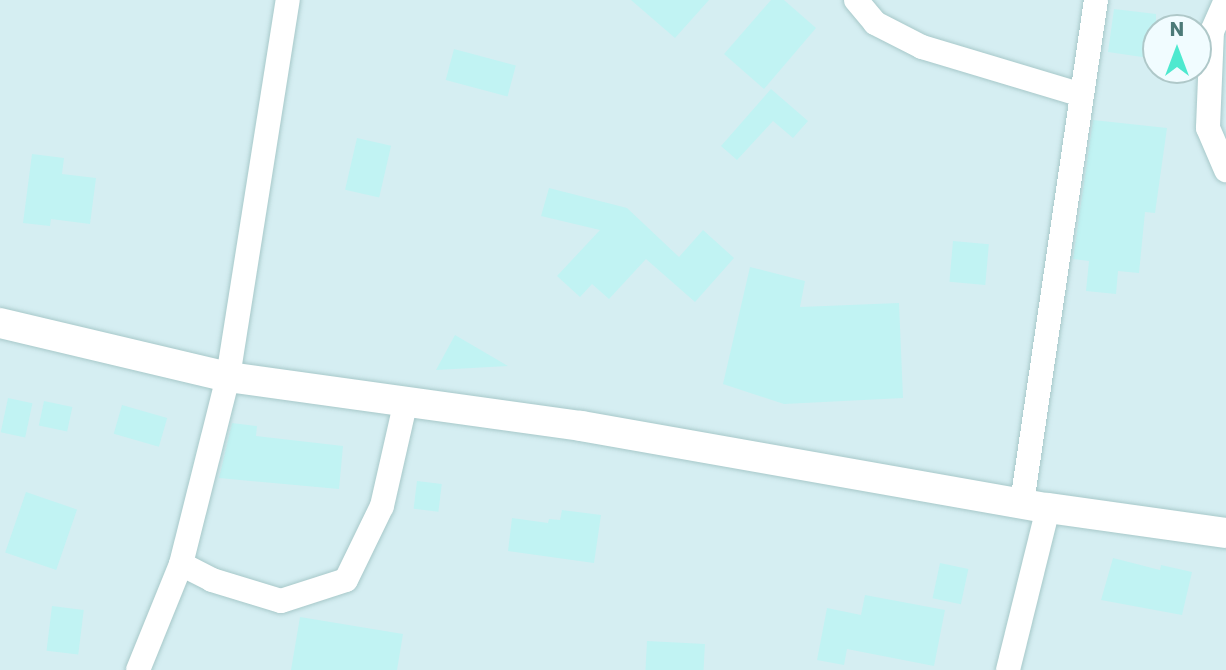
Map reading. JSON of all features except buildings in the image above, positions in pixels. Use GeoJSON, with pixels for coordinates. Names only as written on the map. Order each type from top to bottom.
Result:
{"type":"FeatureCollection","features":[{"type":"Feature","properties":{"kind":"street"},"geometry":{"type":"LineString","coordinates":[[138,670],[181,564],[228,377],[288,0]]}},
{"type":"Feature","properties":{"kind":"street"},"geometry":{"type":"LineString","coordinates":[[856,0],[875,23],[922,47],[1082,95]]}},
{"type":"Feature","properties":{"kind":"street"},"geometry":{"type":"LineString","coordinates":[[1008,670],[1035,506],[1082,95],[1096,0]]}},
{"type":"Feature","properties":{"kind":"street"},"geometry":{"type":"LineString","coordinates":[[1226,0],[1212,31],[1217,128],[1226,170]]}},
{"type":"Feature","properties":{"kind":"street"},"geometry":{"type":"LineString","coordinates":[[0,323],[228,377],[405,405],[580,426],[1035,506],[1226,533]]}},
{"type":"Feature","properties":{"kind":"street"},"geometry":{"type":"LineString","coordinates":[[181,564],[212,580],[281,601],[346,580],[382,506],[405,405]]}},
{"type":"Feature","properties":{"kind":"shaded area"},"geometry":{"type":"Polygon","coordinates":[[[0,0],[1226,0],[1226,670],[0,670],[0,0]]]}}]}
